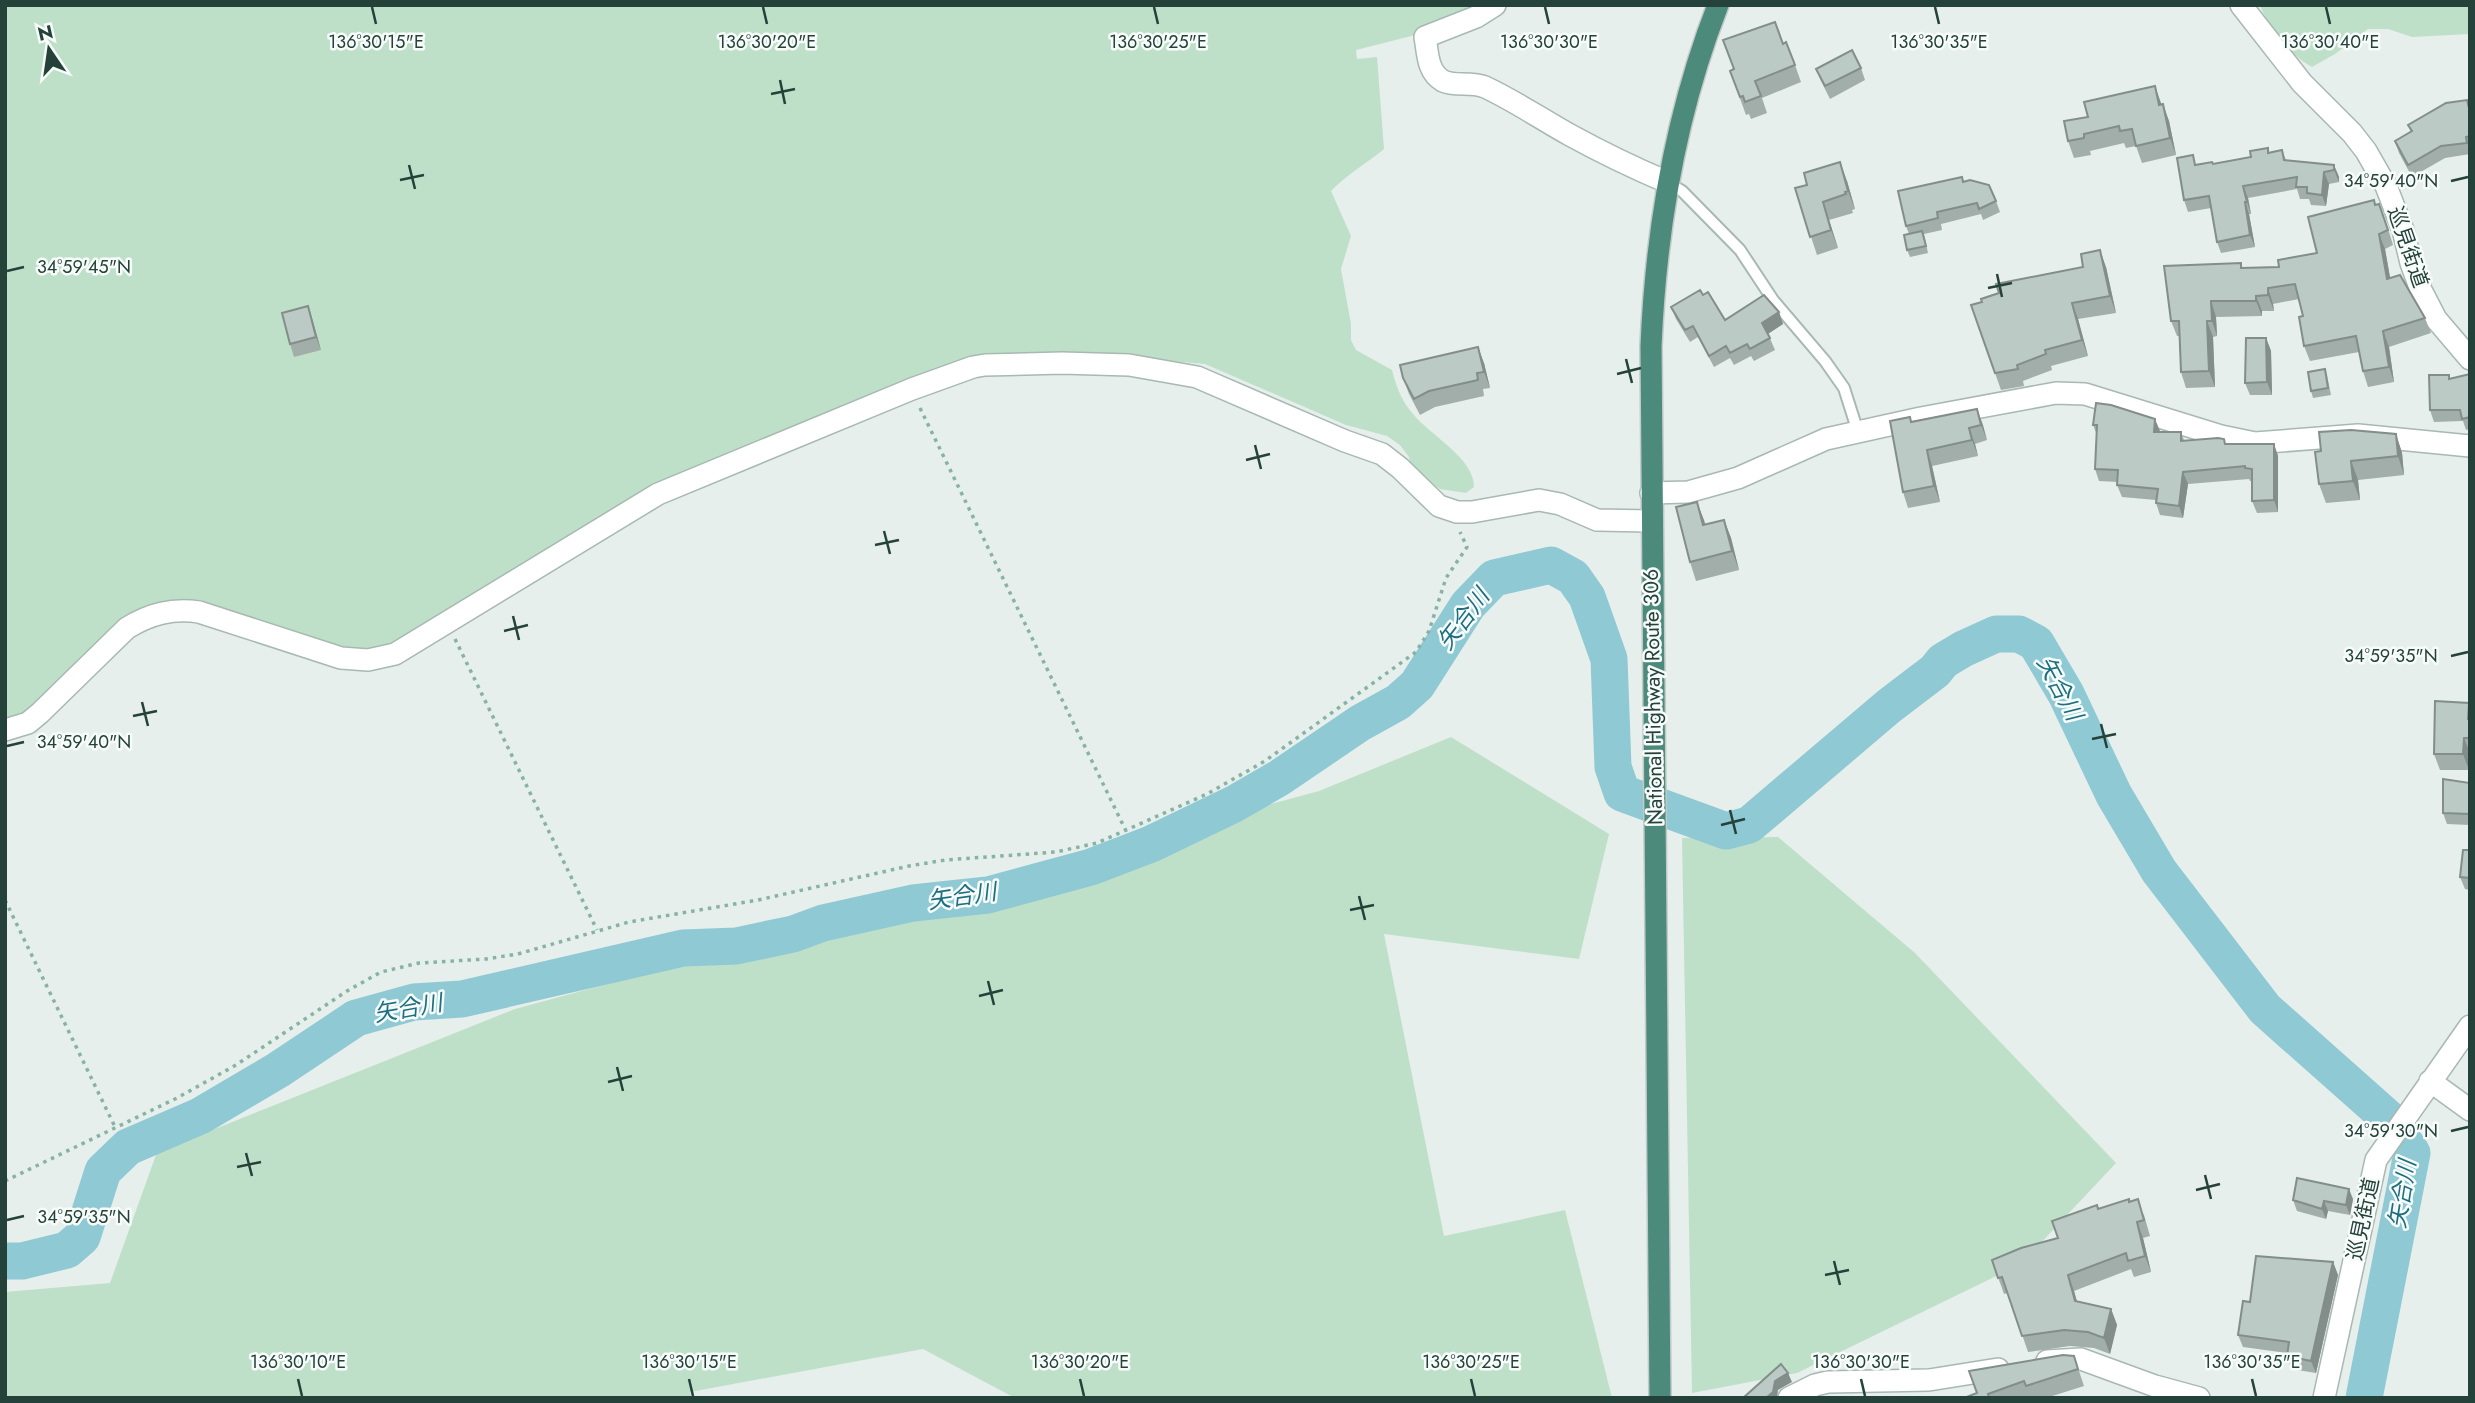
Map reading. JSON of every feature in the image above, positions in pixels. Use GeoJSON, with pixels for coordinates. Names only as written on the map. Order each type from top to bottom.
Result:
{"type":"FeatureCollection","features":[{"type":"Feature","properties":{"kind":"highway","name":"National Highway Route 306"},"geometry":{"type":"LineString","coordinates":[[1660,1398],[1650,401],[1653,288],[1667,182],[1679,127],[1718,5]]}},
{"type":"Feature","properties":{"kind":"street"},"geometry":{"type":"LineString","coordinates":[[1495,5],[1476,17],[1425,37],[1430,64],[1436,75],[1453,84],[1483,86],[1580,140],[1667,182]]}},
{"type":"Feature","properties":{"kind":"street","name":"巡見街道"},"geometry":{"type":"LineString","coordinates":[[2241,5],[2302,83],[2352,133],[2366,151],[2386,186],[2421,290],[2436,319],[2470,359]]}},
{"type":"Feature","properties":{"kind":"street"},"geometry":{"type":"LineString","coordinates":[[5,730],[28,723],[40,713],[127,628],[166,611],[199,612],[341,658],[360,659],[394,654],[658,494],[912,389],[972,367],[985,365],[1129,365],[1197,377],[1345,441],[1382,454],[1439,506],[1457,512],[1472,512],[1539,500],[1560,504],[1597,520],[1651,522]]}},
{"type":"Feature","properties":{"kind":"street"},"geometry":{"type":"LineString","coordinates":[[1651,493],[1688,492],[1738,478],[1826,439],[2056,393],[2085,394],[2221,436],[2255,443],[2358,435],[2470,446]]}},
{"type":"Feature","properties":{"kind":"street","name":"巡見街道"},"geometry":{"type":"LineString","coordinates":[[2324,1398],[2376,1160],[2470,1026]]}},
{"type":"Feature","properties":{"kind":"street"},"geometry":{"type":"LineString","coordinates":[[2430,1082],[2470,1110]]}},
{"type":"Feature","properties":{"kind":"street"},"geometry":{"type":"LineString","coordinates":[[1789,1398],[1815,1385],[1828,1382],[1928,1380],[2069,1359],[2092,1361],[2155,1387],[2199,1398]]}},
{"type":"Feature","properties":{"kind":"lane"},"geometry":{"type":"LineString","coordinates":[[1667,182],[1682,191],[1740,250],[1773,300],[1825,361],[1844,388],[1858,432]]}},
{"type":"Feature","properties":{"kind":"path"},"geometry":{"type":"LineString","coordinates":[[912,389],[1126,831]]}},
{"type":"Feature","properties":{"kind":"path"},"geometry":{"type":"LineString","coordinates":[[5,1181],[177,1098],[381,972],[419,963],[518,954],[629,922],[758,900],[909,866],[945,860],[1064,851],[1097,844],[1207,794],[1265,761],[1416,652],[1429,631],[1446,578],[1467,547],[1457,525],[1439,506]]}},
{"type":"Feature","properties":{"kind":"path"},"geometry":{"type":"LineString","coordinates":[[447,622],[597,930]]}},
{"type":"Feature","properties":{"kind":"path"},"geometry":{"type":"LineString","coordinates":[[5,900],[116,1129]]}},
{"type":"Feature","properties":{"kind":"green space"},"geometry":{"type":"Polygon","coordinates":[[[5,5],[1486,5],[1443,28],[1356,50],[1357,59],[1377,57],[1384,149],[1331,191],[1351,236],[1341,269],[1351,324],[1351,340],[1356,350],[1392,370],[1400,394],[1409,409],[1460,457],[1472,477],[1474,487],[1466,493],[1440,489],[1410,469],[1409,457],[1400,445],[1387,436],[1346,425],[1205,364],[1132,358],[1000,357],[670,478],[388,648],[364,651],[341,646],[196,601],[131,615],[111,629],[40,702],[5,721],[5,5]]]}},
{"type":"Feature","properties":{"kind":"green space"},"geometry":{"type":"Polygon","coordinates":[[[2260,5],[2470,5],[2470,34],[2412,37],[2388,29],[2368,29],[2335,54],[2312,67],[2296,56],[2281,40],[2260,5]]]}},
{"type":"Feature","properties":{"kind":"green space"},"geometry":{"type":"Polygon","coordinates":[[[1451,737],[1609,834],[1579,959],[1384,934],[1444,1236],[1565,1210],[1612,1398],[1015,1398],[923,1349],[690,1392],[692,1398],[5,1398],[5,1292],[110,1283],[157,1152],[515,1009],[1319,791],[1451,737]]]}},
{"type":"Feature","properties":{"kind":"green space"},"geometry":{"type":"Polygon","coordinates":[[[1778,837],[1915,953],[2116,1163],[2021,1264],[1797,1373],[1692,1393],[1682,838],[1778,837]]]}},
{"type":"Feature","properties":{"kind":"building"},"geometry":{"type":"Polygon","coordinates":[[[1775,22],[1795,65],[1755,81],[1761,96],[1745,102],[1743,96],[1740,97],[1730,71],[1734,69],[1723,40],[1775,22]]]}},
{"type":"Feature","properties":{"kind":"building"},"geometry":{"type":"Polygon","coordinates":[[[1852,50],[1861,68],[1825,86],[1816,69],[1852,50]]]}},
{"type":"Feature","properties":{"kind":"building"},"geometry":{"type":"Polygon","coordinates":[[[2155,86],[2159,105],[2163,104],[2170,138],[2136,146],[2132,129],[2120,131],[2119,126],[2084,134],[2084,138],[2068,141],[2064,121],[2088,117],[2084,102],[2155,86]]]}},
{"type":"Feature","properties":{"kind":"building"},"geometry":{"type":"Polygon","coordinates":[[[2467,100],[2470,136],[2466,137],[2467,143],[2441,146],[2408,165],[2395,141],[2412,131],[2408,125],[2446,103],[2467,100]]]}},
{"type":"Feature","properties":{"kind":"building"},"geometry":{"type":"Polygon","coordinates":[[[2268,148],[2268,153],[2282,150],[2284,160],[2334,165],[2334,170],[2324,172],[2322,195],[2307,193],[2307,187],[2296,187],[2297,177],[2243,186],[2250,235],[2217,242],[2209,196],[2184,200],[2177,158],[2193,155],[2195,165],[2213,164],[2251,157],[2250,151],[2268,148]]]}},
{"type":"Feature","properties":{"kind":"building"},"geometry":{"type":"Polygon","coordinates":[[[1840,162],[1848,191],[1823,202],[1831,230],[1810,237],[1795,188],[1807,185],[1804,173],[1840,162]]]}},
{"type":"Feature","properties":{"kind":"building"},"geometry":{"type":"Polygon","coordinates":[[[1962,177],[1963,182],[1970,180],[1989,185],[1996,201],[1979,209],[1977,203],[1937,212],[1938,218],[1906,226],[1898,191],[1962,177]]]}},
{"type":"Feature","properties":{"kind":"building"},"geometry":{"type":"Polygon","coordinates":[[[2374,200],[2375,205],[2379,204],[2388,230],[2379,234],[2387,279],[2400,275],[2425,318],[2383,331],[2389,367],[2363,371],[2356,336],[2304,346],[2299,317],[2303,316],[2295,284],[2268,288],[2268,295],[2256,296],[2256,301],[2211,301],[2212,321],[2207,321],[2209,371],[2181,372],[2179,321],[2171,321],[2164,266],[2241,263],[2241,268],[2279,267],[2278,260],[2317,253],[2308,217],[2374,200]]]}},
{"type":"Feature","properties":{"kind":"building"},"geometry":{"type":"Polygon","coordinates":[[[1922,231],[1926,246],[1907,250],[1904,235],[1922,231]]]}},
{"type":"Feature","properties":{"kind":"building"},"geometry":{"type":"Polygon","coordinates":[[[2100,250],[2110,296],[2072,303],[2082,340],[2045,350],[2046,354],[2017,365],[2018,369],[1995,373],[1971,305],[1999,293],[1996,284],[2083,267],[2081,254],[2100,250]]]}},
{"type":"Feature","properties":{"kind":"building"},"geometry":{"type":"Polygon","coordinates":[[[1700,290],[1703,295],[1708,292],[1725,320],[1764,295],[1779,312],[1762,323],[1770,338],[1750,349],[1747,344],[1730,353],[1726,346],[1709,356],[1693,326],[1685,330],[1671,307],[1700,290]]]}},
{"type":"Feature","properties":{"kind":"building"},"geometry":{"type":"Polygon","coordinates":[[[308,306],[316,337],[290,344],[282,313],[308,306]]]}},
{"type":"Feature","properties":{"kind":"building"},"geometry":{"type":"Polygon","coordinates":[[[2246,338],[2266,338],[2267,382],[2245,383],[2246,338]]]}},
{"type":"Feature","properties":{"kind":"building"},"geometry":{"type":"Polygon","coordinates":[[[1478,347],[1484,372],[1477,373],[1478,380],[1429,391],[1414,399],[1403,378],[1400,365],[1478,347]]]}},
{"type":"Feature","properties":{"kind":"building"},"geometry":{"type":"Polygon","coordinates":[[[2325,369],[2328,388],[2311,391],[2308,372],[2325,369]]]}},
{"type":"Feature","properties":{"kind":"building"},"geometry":{"type":"Polygon","coordinates":[[[2470,374],[2470,417],[2462,419],[2460,410],[2430,410],[2429,375],[2449,375],[2449,379],[2470,374]]]}},
{"type":"Feature","properties":{"kind":"building"},"geometry":{"type":"Polygon","coordinates":[[[2096,403],[2155,419],[2154,432],[2181,432],[2181,441],[2218,438],[2224,439],[2225,444],[2274,444],[2274,500],[2252,501],[2252,469],[2245,466],[2183,472],[2179,506],[2156,503],[2158,489],[2117,485],[2118,470],[2095,469],[2097,425],[2093,425],[2096,403]]]}},
{"type":"Feature","properties":{"kind":"building"},"geometry":{"type":"Polygon","coordinates":[[[1977,409],[1981,425],[1969,428],[1972,440],[1927,450],[1934,486],[1903,492],[1890,421],[1910,417],[1911,422],[1977,409]]]}},
{"type":"Feature","properties":{"kind":"building"},"geometry":{"type":"Polygon","coordinates":[[[2351,430],[2396,434],[2398,456],[2351,461],[2353,481],[2319,484],[2315,452],[2321,451],[2319,432],[2351,430]]]}},
{"type":"Feature","properties":{"kind":"building"},"geometry":{"type":"Polygon","coordinates":[[[1697,502],[1703,525],[1724,520],[1732,551],[1690,562],[1676,507],[1697,502]]]}},
{"type":"Feature","properties":{"kind":"building"},"geometry":{"type":"Polygon","coordinates":[[[2435,701],[2469,703],[2470,738],[2464,738],[2463,754],[2434,754],[2435,701]]]}},
{"type":"Feature","properties":{"kind":"building"},"geometry":{"type":"Polygon","coordinates":[[[2443,779],[2470,783],[2470,814],[2443,813],[2443,779]]]}},
{"type":"Feature","properties":{"kind":"building"},"geometry":{"type":"Polygon","coordinates":[[[2463,850],[2470,850],[2470,878],[2460,877],[2463,850]]]}},
{"type":"Feature","properties":{"kind":"building"},"geometry":{"type":"Polygon","coordinates":[[[2297,1178],[2349,1189],[2346,1205],[2324,1201],[2322,1209],[2293,1200],[2297,1178]]]}},
{"type":"Feature","properties":{"kind":"building"},"geometry":{"type":"Polygon","coordinates":[[[2129,1199],[2129,1202],[2138,1199],[2144,1220],[2137,1222],[2145,1256],[2128,1261],[2126,1253],[2068,1275],[2075,1301],[2111,1309],[2104,1338],[2088,1332],[2064,1330],[2022,1336],[2002,1277],[1998,1278],[1992,1260],[2021,1248],[2058,1238],[2052,1221],[2097,1205],[2098,1209],[2129,1199]]]}},
{"type":"Feature","properties":{"kind":"building"},"geometry":{"type":"Polygon","coordinates":[[[2256,1256],[2333,1262],[2311,1361],[2287,1356],[2289,1342],[2238,1335],[2243,1301],[2250,1302],[2256,1256]]]}},
{"type":"Feature","properties":{"kind":"building"},"geometry":{"type":"Polygon","coordinates":[[[2063,1355],[2074,1356],[2078,1369],[2026,1386],[2024,1381],[1988,1394],[1989,1398],[1964,1398],[1977,1393],[1969,1371],[2063,1355]]]}},
{"type":"Feature","properties":{"kind":"building"},"geometry":{"type":"Polygon","coordinates":[[[1781,1364],[1788,1373],[1775,1381],[1773,1392],[1766,1398],[1743,1398],[1781,1364]]]}},
{"type":"Feature","properties":{"kind":"waterway","name":"矢合川"},"geometry":{"type":"LineString","coordinates":[[5,1261],[22,1261],[67,1250],[82,1237],[103,1171],[128,1147],[200,1116],[278,1070],[356,1018],[414,1002],[462,999],[683,948],[736,946],[913,903],[988,895],[1091,867],[1151,844],[1234,804],[1279,778],[1360,723],[1398,702],[1417,685],[1468,605],[1494,578],[1551,565],[1573,577],[1587,597],[1609,659],[1613,767],[1622,793],[1726,831],[1749,825],[1889,706],[1935,671],[1943,661],[1996,634],[2019,634],[2036,643],[2066,694],[2114,795],[2159,871],[2265,1009],[2389,1119],[2412,1153],[2364,1398]]}}]}
